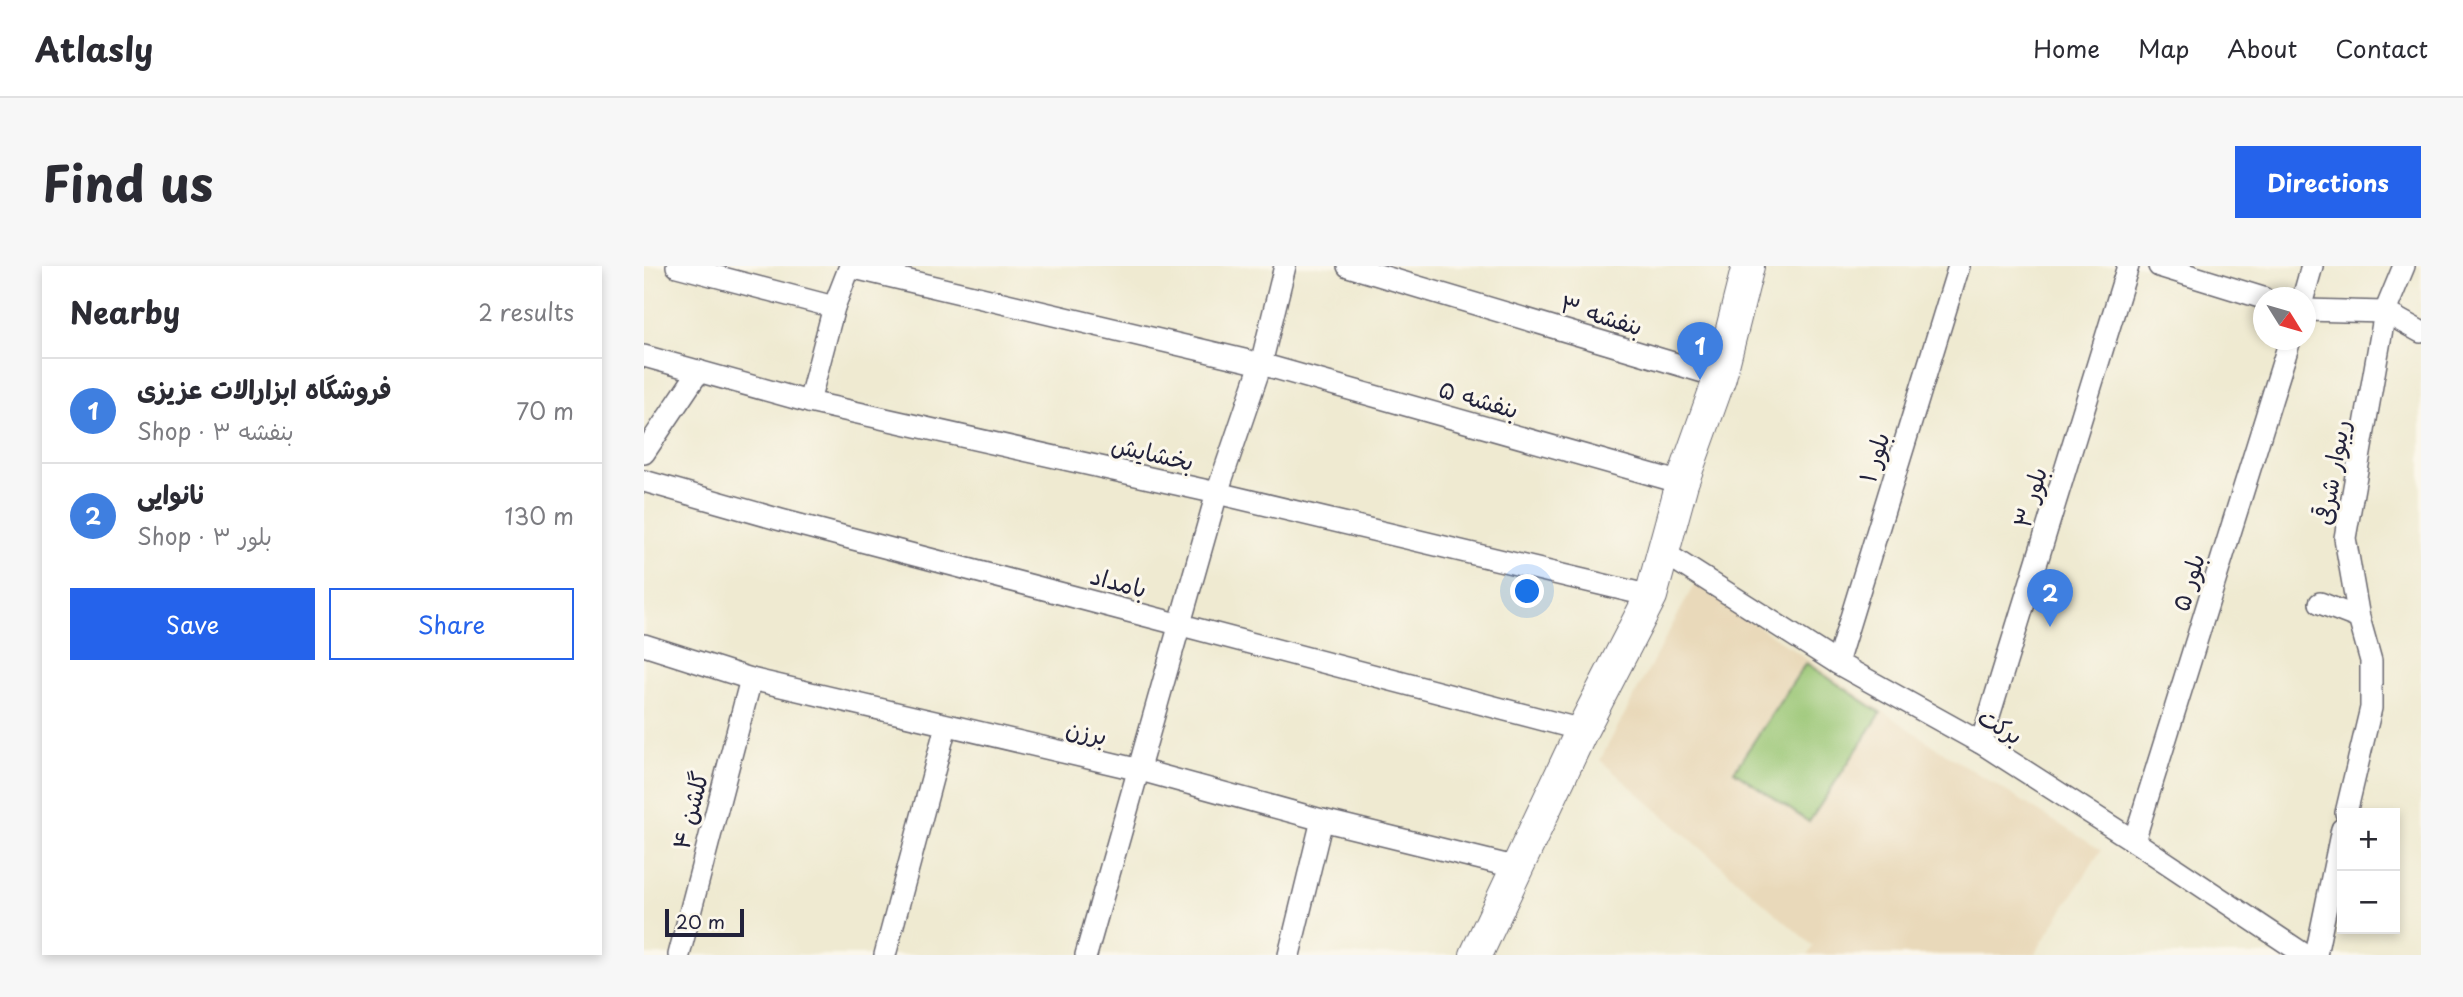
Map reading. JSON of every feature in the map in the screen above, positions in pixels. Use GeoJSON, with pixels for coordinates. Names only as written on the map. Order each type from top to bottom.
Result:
{"type":"FeatureCollection","features":[{"type":"Feature","properties":{"kind":"main road"},"geometry":{"type":"LineString","coordinates":[[1476,955],[1581,730],[1651,596],[1682,482],[1720,377],[1748,266]]}},
{"type":"Feature","properties":{"kind":"street"},"geometry":{"type":"LineString","coordinates":[[677,266],[834,307]]}},
{"type":"Feature","properties":{"kind":"street"},"geometry":{"type":"LineString","coordinates":[[1086,955],[1140,770],[1178,623],[1217,493],[1261,364],[1285,266]]}},
{"type":"Feature","properties":{"kind":"street","name":"بنفشه ۳"},"geometry":{"type":"LineString","coordinates":[[1348,266],[1720,377]]}},
{"type":"Feature","properties":{"kind":"street","name":"بلور ۱"},"geometry":{"type":"LineString","coordinates":[[1837,663],[1959,266]]}},
{"type":"Feature","properties":{"kind":"street","name":"بلور ۳"},"geometry":{"type":"LineString","coordinates":[[1981,743],[2128,266]]}},
{"type":"Feature","properties":{"kind":"street"},"geometry":{"type":"LineString","coordinates":[[2160,266],[2253,295]]}},
{"type":"Feature","properties":{"kind":"street"},"geometry":{"type":"LineString","coordinates":[[2306,287],[2312,266]]}},
{"type":"Feature","properties":{"kind":"street","name":"ریبوار شرقی"},"geometry":{"type":"LineString","coordinates":[[2347,808],[2371,708],[2371,661],[2359,618],[2345,538],[2385,312],[2404,266]]}},
{"type":"Feature","properties":{"kind":"street"},"geometry":{"type":"LineString","coordinates":[[809,402],[834,307],[850,267]]}},
{"type":"Feature","properties":{"kind":"street","name":"بنفشه ۵"},"geometry":{"type":"LineString","coordinates":[[850,267],[1261,364],[1682,482]]}},
{"type":"Feature","properties":{"kind":"street"},"geometry":{"type":"LineString","coordinates":[[2316,310],[2385,312],[2421,331]]}},
{"type":"Feature","properties":{"kind":"street","name":"بلور ۵"},"geometry":{"type":"LineString","coordinates":[[2134,841],[2287,350]]}},
{"type":"Feature","properties":{"kind":"street","name":"بخشایش"},"geometry":{"type":"LineString","coordinates":[[644,356],[809,402],[1217,493],[1651,596]]}},
{"type":"Feature","properties":{"kind":"street"},"geometry":{"type":"LineString","coordinates":[[644,453],[699,371]]}},
{"type":"Feature","properties":{"kind":"street","name":"بامداد"},"geometry":{"type":"LineString","coordinates":[[644,481],[781,520],[1581,730]]}},
{"type":"Feature","properties":{"kind":"street","name":"برکت"},"geometry":{"type":"LineString","coordinates":[[1663,552],[1837,663],[1981,743],[2305,955]]}},
{"type":"Feature","properties":{"kind":"street"},"geometry":{"type":"LineString","coordinates":[[2320,603],[2359,618]]}},
{"type":"Feature","properties":{"kind":"street","name":"برزن"},"geometry":{"type":"LineString","coordinates":[[644,645],[751,679],[1140,770],[1322,820],[1518,868]]}},
{"type":"Feature","properties":{"kind":"street","name":"گلشن ۴"},"geometry":{"type":"LineString","coordinates":[[678,955],[751,679]]}},
{"type":"Feature","properties":{"kind":"street"},"geometry":{"type":"LineString","coordinates":[[885,955],[946,726]]}},
{"type":"Feature","properties":{"kind":"street"},"geometry":{"type":"LineString","coordinates":[[1289,955],[1322,820]]}},
{"type":"Feature","properties":{"kind":"street"},"geometry":{"type":"LineString","coordinates":[[2316,955],[2337,853]]}},
{"type":"Feature","properties":{"kind":"shaded area"},"geometry":{"type":"Polygon","coordinates":[[[1695,583],[1946,754],[2101,850],[2034,955],[1808,955],[1813,946],[1600,760],[1695,583]]]}},
{"type":"Feature","properties":{"kind":"green space"},"geometry":{"type":"Polygon","coordinates":[[[1806,663],[1881,713],[1809,822],[1734,771],[1806,663]]]}},
{"type":"Feature","properties":{"kind":"place","name":"فروشگاه ابزارالات عزیزی"},"geometry":{"type":"Point","coordinates":[1700,380]}},
{"type":"Feature","properties":{"kind":"place","name":"نانوایی"},"geometry":{"type":"Point","coordinates":[2050,627]}}]}
